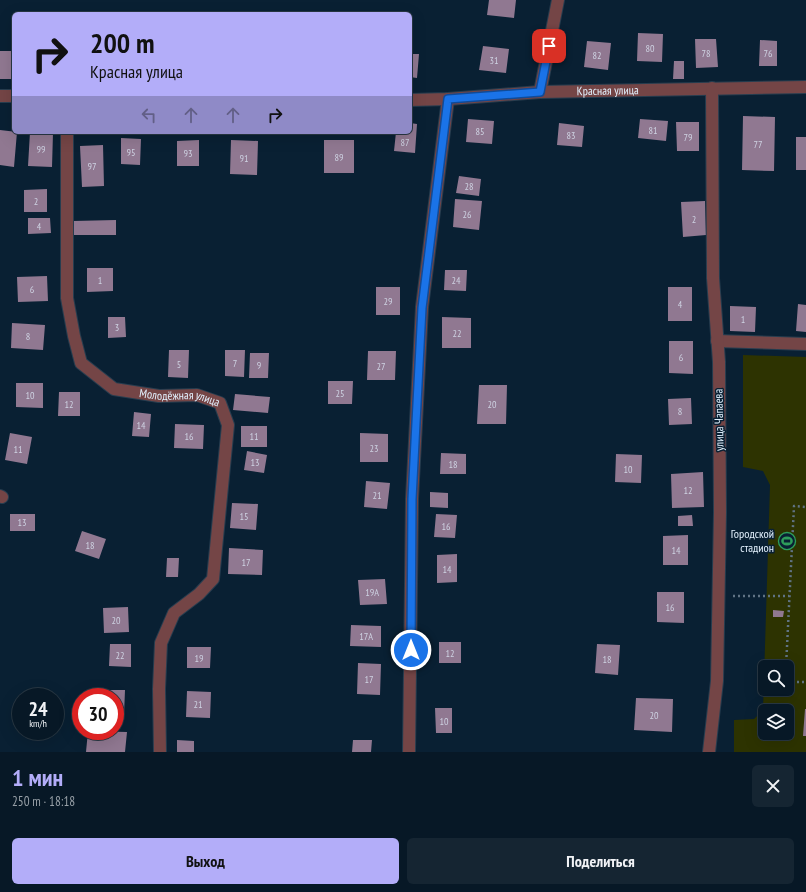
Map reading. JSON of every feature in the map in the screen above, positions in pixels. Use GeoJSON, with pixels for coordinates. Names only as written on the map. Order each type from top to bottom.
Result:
{"type":"FeatureCollection","features":[{"type":"Feature","properties":{"kind":"street"},"geometry":{"type":"LineString","coordinates":[[540,92],[558,0]]}},
{"type":"Feature","properties":{"kind":"street","name":"Красная улица"},"geometry":{"type":"LineString","coordinates":[[412,100],[448,99],[540,92],[806,87]]}},
{"type":"Feature","properties":{"kind":"street","name":"улица Чапаева"},"geometry":{"type":"LineString","coordinates":[[708,752],[717,681],[720,512],[719,362],[713,278],[712,88]]}},
{"type":"Feature","properties":{"kind":"street"},"geometry":{"type":"LineString","coordinates":[[0,96],[12,96]]}},
{"type":"Feature","properties":{"kind":"street"},"geometry":{"type":"LineString","coordinates":[[409,752],[412,499],[422,308],[448,99]]}},
{"type":"Feature","properties":{"kind":"street","name":"Молодёжная улица"},"geometry":{"type":"LineString","coordinates":[[67,134],[67,298],[81,363],[114,389],[159,396],[197,395],[220,403],[228,425],[213,579],[198,594],[174,613],[160,643],[160,752]]}},
{"type":"Feature","properties":{"kind":"street"},"geometry":{"type":"LineString","coordinates":[[718,341],[806,344]]}},
{"type":"Feature","properties":{"kind":"path"},"geometry":{"type":"LineString","coordinates":[[786,660],[794,506],[806,507]]}},
{"type":"Feature","properties":{"kind":"path"},"geometry":{"type":"LineString","coordinates":[[719,596],[790,596]]}},
{"type":"Feature","properties":{"kind":"path"},"geometry":{"type":"LineString","coordinates":[[794,682],[806,682]]}},
{"type":"Feature","properties":{"kind":"green space","name":"Городской стадион"},"geometry":{"type":"Polygon","coordinates":[[[743,355],[806,357],[806,752],[734,752],[734,720],[754,719],[758,715],[758,740],[794,740],[794,704],[763,704],[763,696],[794,696],[794,660],[765,660],[770,485],[763,471],[743,467],[743,355]]]}},
{"type":"Feature","properties":{"kind":"building"},"geometry":{"type":"Polygon","coordinates":[[[489,0],[516,0],[514,18],[487,15],[489,0]]]}},
{"type":"Feature","properties":{"kind":"building"},"geometry":{"type":"Polygon","coordinates":[[[638,33],[663,34],[662,62],[637,61],[638,33]]]}},
{"type":"Feature","properties":{"kind":"building"},"geometry":{"type":"Polygon","coordinates":[[[695,39],[716,39],[718,67],[696,68],[695,39]]]}},
{"type":"Feature","properties":{"kind":"building"},"geometry":{"type":"Polygon","coordinates":[[[760,40],[777,41],[777,66],[759,66],[760,40]]]}},
{"type":"Feature","properties":{"kind":"building"},"geometry":{"type":"Polygon","coordinates":[[[587,41],[611,43],[608,70],[584,67],[587,41]]]}},
{"type":"Feature","properties":{"kind":"building"},"geometry":{"type":"Polygon","coordinates":[[[483,46],[509,49],[506,73],[479,70],[483,46]]]}},
{"type":"Feature","properties":{"kind":"building"},"geometry":{"type":"Polygon","coordinates":[[[0,51],[12,51],[12,79],[0,79],[0,51]]]}},
{"type":"Feature","properties":{"kind":"building"},"geometry":{"type":"Polygon","coordinates":[[[412,54],[419,54],[417,78],[412,77],[412,54]]]}},
{"type":"Feature","properties":{"kind":"building"},"geometry":{"type":"Polygon","coordinates":[[[674,61],[684,61],[684,79],[673,79],[674,61]]]}},
{"type":"Feature","properties":{"kind":"building"},"geometry":{"type":"Polygon","coordinates":[[[743,116],[775,117],[774,171],[742,170],[743,116]]]}},
{"type":"Feature","properties":{"kind":"building"},"geometry":{"type":"Polygon","coordinates":[[[468,119],[494,121],[492,144],[466,142],[468,119]]]}},
{"type":"Feature","properties":{"kind":"building"},"geometry":{"type":"Polygon","coordinates":[[[640,119],[668,121],[666,141],[638,138],[640,119]]]}},
{"type":"Feature","properties":{"kind":"building"},"geometry":{"type":"Polygon","coordinates":[[[676,122],[699,122],[699,151],[677,151],[676,122]]]}},
{"type":"Feature","properties":{"kind":"building"},"geometry":{"type":"Polygon","coordinates":[[[412,123],[417,124],[415,153],[394,151],[396,134],[412,134],[412,123]]]}},
{"type":"Feature","properties":{"kind":"building"},"geometry":{"type":"Polygon","coordinates":[[[559,123],[584,126],[582,147],[557,145],[559,123]]]}},
{"type":"Feature","properties":{"kind":"building"},"geometry":{"type":"Polygon","coordinates":[[[0,130],[12,131],[12,134],[17,134],[14,167],[0,165],[0,130]]]}},
{"type":"Feature","properties":{"kind":"building"},"geometry":{"type":"Polygon","coordinates":[[[30,134],[53,134],[52,167],[28,166],[30,134]]]}},
{"type":"Feature","properties":{"kind":"building"},"geometry":{"type":"Polygon","coordinates":[[[796,137],[806,137],[806,170],[796,170],[796,137]]]}},
{"type":"Feature","properties":{"kind":"building"},"geometry":{"type":"Polygon","coordinates":[[[121,138],[141,139],[140,165],[121,164],[121,138]]]}},
{"type":"Feature","properties":{"kind":"building"},"geometry":{"type":"Polygon","coordinates":[[[199,140],[199,166],[177,166],[177,141],[199,140]]]}},
{"type":"Feature","properties":{"kind":"building"},"geometry":{"type":"Polygon","coordinates":[[[231,140],[258,141],[257,175],[230,174],[231,140]]]}},
{"type":"Feature","properties":{"kind":"building"},"geometry":{"type":"Polygon","coordinates":[[[324,140],[354,140],[354,173],[324,173],[324,140]]]}},
{"type":"Feature","properties":{"kind":"building"},"geometry":{"type":"Polygon","coordinates":[[[103,145],[104,186],[82,187],[80,146],[103,145]]]}},
{"type":"Feature","properties":{"kind":"building"},"geometry":{"type":"Polygon","coordinates":[[[459,176],[481,179],[479,196],[456,193],[459,176]]]}},
{"type":"Feature","properties":{"kind":"building"},"geometry":{"type":"Polygon","coordinates":[[[47,189],[47,212],[24,212],[24,190],[47,189]]]}},
{"type":"Feature","properties":{"kind":"building"},"geometry":{"type":"Polygon","coordinates":[[[455,199],[482,201],[479,230],[453,227],[455,199]]]}},
{"type":"Feature","properties":{"kind":"building"},"geometry":{"type":"Polygon","coordinates":[[[705,201],[706,235],[683,237],[681,202],[705,201]]]}},
{"type":"Feature","properties":{"kind":"building"},"geometry":{"type":"Polygon","coordinates":[[[28,218],[50,218],[51,233],[28,234],[28,218]]]}},
{"type":"Feature","properties":{"kind":"building"},"geometry":{"type":"Polygon","coordinates":[[[116,220],[116,235],[73,235],[73,221],[116,220]]]}},
{"type":"Feature","properties":{"kind":"building"},"geometry":{"type":"Polygon","coordinates":[[[87,268],[113,268],[113,291],[87,292],[87,268]]]}},
{"type":"Feature","properties":{"kind":"building"},"geometry":{"type":"Polygon","coordinates":[[[445,270],[467,270],[466,291],[444,290],[445,270]]]}},
{"type":"Feature","properties":{"kind":"building"},"geometry":{"type":"Polygon","coordinates":[[[47,276],[48,301],[18,302],[17,277],[47,276]]]}},
{"type":"Feature","properties":{"kind":"building"},"geometry":{"type":"Polygon","coordinates":[[[376,287],[400,287],[400,315],[376,315],[376,287]]]}},
{"type":"Feature","properties":{"kind":"building"},"geometry":{"type":"Polygon","coordinates":[[[668,287],[692,287],[692,321],[668,321],[668,287]]]}},
{"type":"Feature","properties":{"kind":"building"},"geometry":{"type":"Polygon","coordinates":[[[798,304],[806,305],[806,332],[796,331],[798,304]]]}},
{"type":"Feature","properties":{"kind":"building"},"geometry":{"type":"Polygon","coordinates":[[[730,306],[756,307],[755,332],[730,331],[730,306]]]}},
{"type":"Feature","properties":{"kind":"building"},"geometry":{"type":"Polygon","coordinates":[[[108,317],[125,317],[126,337],[108,338],[108,317]]]}},
{"type":"Feature","properties":{"kind":"building"},"geometry":{"type":"Polygon","coordinates":[[[442,317],[471,318],[471,348],[442,348],[442,317]]]}},
{"type":"Feature","properties":{"kind":"building"},"geometry":{"type":"Polygon","coordinates":[[[12,323],[45,325],[43,350],[11,348],[12,323]]]}},
{"type":"Feature","properties":{"kind":"building"},"geometry":{"type":"Polygon","coordinates":[[[669,341],[693,341],[693,374],[669,373],[669,341]]]}},
{"type":"Feature","properties":{"kind":"building"},"geometry":{"type":"Polygon","coordinates":[[[169,350],[189,350],[188,378],[168,377],[169,350]]]}},
{"type":"Feature","properties":{"kind":"building"},"geometry":{"type":"Polygon","coordinates":[[[225,350],[245,350],[244,377],[225,376],[225,350]]]}},
{"type":"Feature","properties":{"kind":"building"},"geometry":{"type":"Polygon","coordinates":[[[368,351],[396,351],[395,380],[367,380],[368,351]]]}},
{"type":"Feature","properties":{"kind":"building"},"geometry":{"type":"Polygon","coordinates":[[[250,353],[269,353],[268,378],[249,378],[250,353]]]}},
{"type":"Feature","properties":{"kind":"building"},"geometry":{"type":"Polygon","coordinates":[[[328,381],[353,381],[352,404],[328,404],[328,381]]]}},
{"type":"Feature","properties":{"kind":"building"},"geometry":{"type":"Polygon","coordinates":[[[16,383],[43,383],[43,408],[16,407],[16,383]]]}},
{"type":"Feature","properties":{"kind":"building"},"geometry":{"type":"Polygon","coordinates":[[[479,385],[507,385],[506,424],[477,424],[479,385]]]}},
{"type":"Feature","properties":{"kind":"building"},"geometry":{"type":"Polygon","coordinates":[[[59,392],[80,392],[80,416],[58,416],[59,392]]]}},
{"type":"Feature","properties":{"kind":"building"},"geometry":{"type":"Polygon","coordinates":[[[235,394],[270,397],[268,413],[233,410],[235,394]]]}},
{"type":"Feature","properties":{"kind":"building"},"geometry":{"type":"Polygon","coordinates":[[[691,398],[692,424],[669,425],[668,399],[691,398]]]}},
{"type":"Feature","properties":{"kind":"building"},"geometry":{"type":"Polygon","coordinates":[[[134,412],[151,414],[149,437],[132,436],[134,412]]]}},
{"type":"Feature","properties":{"kind":"building"},"geometry":{"type":"Polygon","coordinates":[[[175,424],[204,425],[203,449],[174,448],[175,424]]]}},
{"type":"Feature","properties":{"kind":"building"},"geometry":{"type":"Polygon","coordinates":[[[241,426],[267,426],[267,447],[241,447],[241,426]]]}},
{"type":"Feature","properties":{"kind":"building"},"geometry":{"type":"Polygon","coordinates":[[[10,433],[32,437],[27,464],[5,460],[10,433]]]}},
{"type":"Feature","properties":{"kind":"building"},"geometry":{"type":"Polygon","coordinates":[[[360,433],[388,434],[388,462],[360,462],[360,433]]]}},
{"type":"Feature","properties":{"kind":"building"},"geometry":{"type":"Polygon","coordinates":[[[247,451],[267,455],[264,473],[244,470],[247,451]]]}},
{"type":"Feature","properties":{"kind":"building"},"geometry":{"type":"Polygon","coordinates":[[[441,453],[466,454],[466,474],[440,474],[441,453]]]}},
{"type":"Feature","properties":{"kind":"building"},"geometry":{"type":"Polygon","coordinates":[[[616,454],[642,455],[641,483],[615,482],[616,454]]]}},
{"type":"Feature","properties":{"kind":"building"},"geometry":{"type":"Polygon","coordinates":[[[703,472],[704,507],[672,508],[671,474],[703,472]]]}},
{"type":"Feature","properties":{"kind":"building"},"geometry":{"type":"Polygon","coordinates":[[[366,481],[390,483],[387,509],[364,507],[366,481]]]}},
{"type":"Feature","properties":{"kind":"building"},"geometry":{"type":"Polygon","coordinates":[[[430,492],[448,493],[448,508],[430,507],[430,492]]]}},
{"type":"Feature","properties":{"kind":"building"},"geometry":{"type":"Polygon","coordinates":[[[232,503],[258,504],[256,530],[230,528],[232,503]]]}},
{"type":"Feature","properties":{"kind":"building"},"geometry":{"type":"Polygon","coordinates":[[[10,514],[35,514],[35,531],[10,531],[10,514]]]}},
{"type":"Feature","properties":{"kind":"building"},"geometry":{"type":"Polygon","coordinates":[[[436,514],[457,515],[455,538],[434,537],[436,514]]]}},
{"type":"Feature","properties":{"kind":"building"},"geometry":{"type":"Polygon","coordinates":[[[692,515],[693,526],[678,526],[678,516],[692,515]]]}},
{"type":"Feature","properties":{"kind":"building"},"geometry":{"type":"Polygon","coordinates":[[[82,531],[106,539],[99,559],[75,551],[82,531]]]}},
{"type":"Feature","properties":{"kind":"building"},"geometry":{"type":"Polygon","coordinates":[[[688,535],[688,565],[663,565],[663,536],[688,535]]]}},
{"type":"Feature","properties":{"kind":"building"},"geometry":{"type":"Polygon","coordinates":[[[229,548],[263,550],[262,575],[228,574],[229,548]]]}},
{"type":"Feature","properties":{"kind":"building"},"geometry":{"type":"Polygon","coordinates":[[[457,554],[457,582],[437,583],[437,555],[457,554]]]}},
{"type":"Feature","properties":{"kind":"building"},"geometry":{"type":"Polygon","coordinates":[[[167,558],[179,558],[178,577],[166,577],[167,558]]]}},
{"type":"Feature","properties":{"kind":"building"},"geometry":{"type":"Polygon","coordinates":[[[385,579],[387,604],[360,605],[358,580],[385,579]]]}},
{"type":"Feature","properties":{"kind":"building"},"geometry":{"type":"Polygon","coordinates":[[[657,592],[684,592],[684,623],[657,622],[657,592]]]}},
{"type":"Feature","properties":{"kind":"building"},"geometry":{"type":"Polygon","coordinates":[[[128,607],[129,632],[104,633],[103,608],[128,607]]]}},
{"type":"Feature","properties":{"kind":"building"},"geometry":{"type":"Polygon","coordinates":[[[773,610],[784,611],[783,617],[773,617],[773,610]]]}},
{"type":"Feature","properties":{"kind":"building"},"geometry":{"type":"Polygon","coordinates":[[[351,625],[381,626],[381,647],[350,646],[351,625]]]}},
{"type":"Feature","properties":{"kind":"building"},"geometry":{"type":"Polygon","coordinates":[[[439,642],[461,642],[461,663],[439,663],[439,642]]]}},
{"type":"Feature","properties":{"kind":"building"},"geometry":{"type":"Polygon","coordinates":[[[110,644],[131,644],[131,667],[109,666],[110,644]]]}},
{"type":"Feature","properties":{"kind":"building"},"geometry":{"type":"Polygon","coordinates":[[[597,644],[620,645],[618,675],[595,673],[597,644]]]}},
{"type":"Feature","properties":{"kind":"building"},"geometry":{"type":"Polygon","coordinates":[[[187,647],[211,647],[210,668],[187,668],[187,647]]]}},
{"type":"Feature","properties":{"kind":"building"},"geometry":{"type":"Polygon","coordinates":[[[358,663],[381,664],[380,695],[357,694],[358,663]]]}},
{"type":"Feature","properties":{"kind":"building"},"geometry":{"type":"Polygon","coordinates":[[[124,690],[125,690],[124,715],[124,690]]]}},
{"type":"Feature","properties":{"kind":"building"},"geometry":{"type":"Polygon","coordinates":[[[187,691],[211,692],[210,718],[186,717],[187,691]]]}},
{"type":"Feature","properties":{"kind":"building"},"geometry":{"type":"Polygon","coordinates":[[[636,698],[673,699],[672,732],[634,730],[636,698]]]}},
{"type":"Feature","properties":{"kind":"building"},"geometry":{"type":"Polygon","coordinates":[[[435,708],[452,708],[452,733],[436,733],[435,708]]]}},
{"type":"Feature","properties":{"kind":"building"},"geometry":{"type":"Polygon","coordinates":[[[805,709],[806,736],[803,736],[805,709]]]}},
{"type":"Feature","properties":{"kind":"building"},"geometry":{"type":"Polygon","coordinates":[[[124,732],[127,732],[125,752],[86,752],[87,740],[124,740],[124,732]]]}},
{"type":"Feature","properties":{"kind":"building"},"geometry":{"type":"Polygon","coordinates":[[[177,740],[194,741],[194,752],[177,752],[177,740]]]}},
{"type":"Feature","properties":{"kind":"building"},"geometry":{"type":"Polygon","coordinates":[[[353,740],[372,740],[371,752],[352,752],[353,740]]]}},
{"type":"Feature","properties":{"kind":"place","name":"Городской стадион"},"geometry":{"type":"Point","coordinates":[787,541]}},
{"type":"Feature","properties":{"kind":"route"},"geometry":{"type":"LineString","coordinates":[[411,650],[412,499],[422,308],[448,99],[540,92],[549,46]]}}]}
